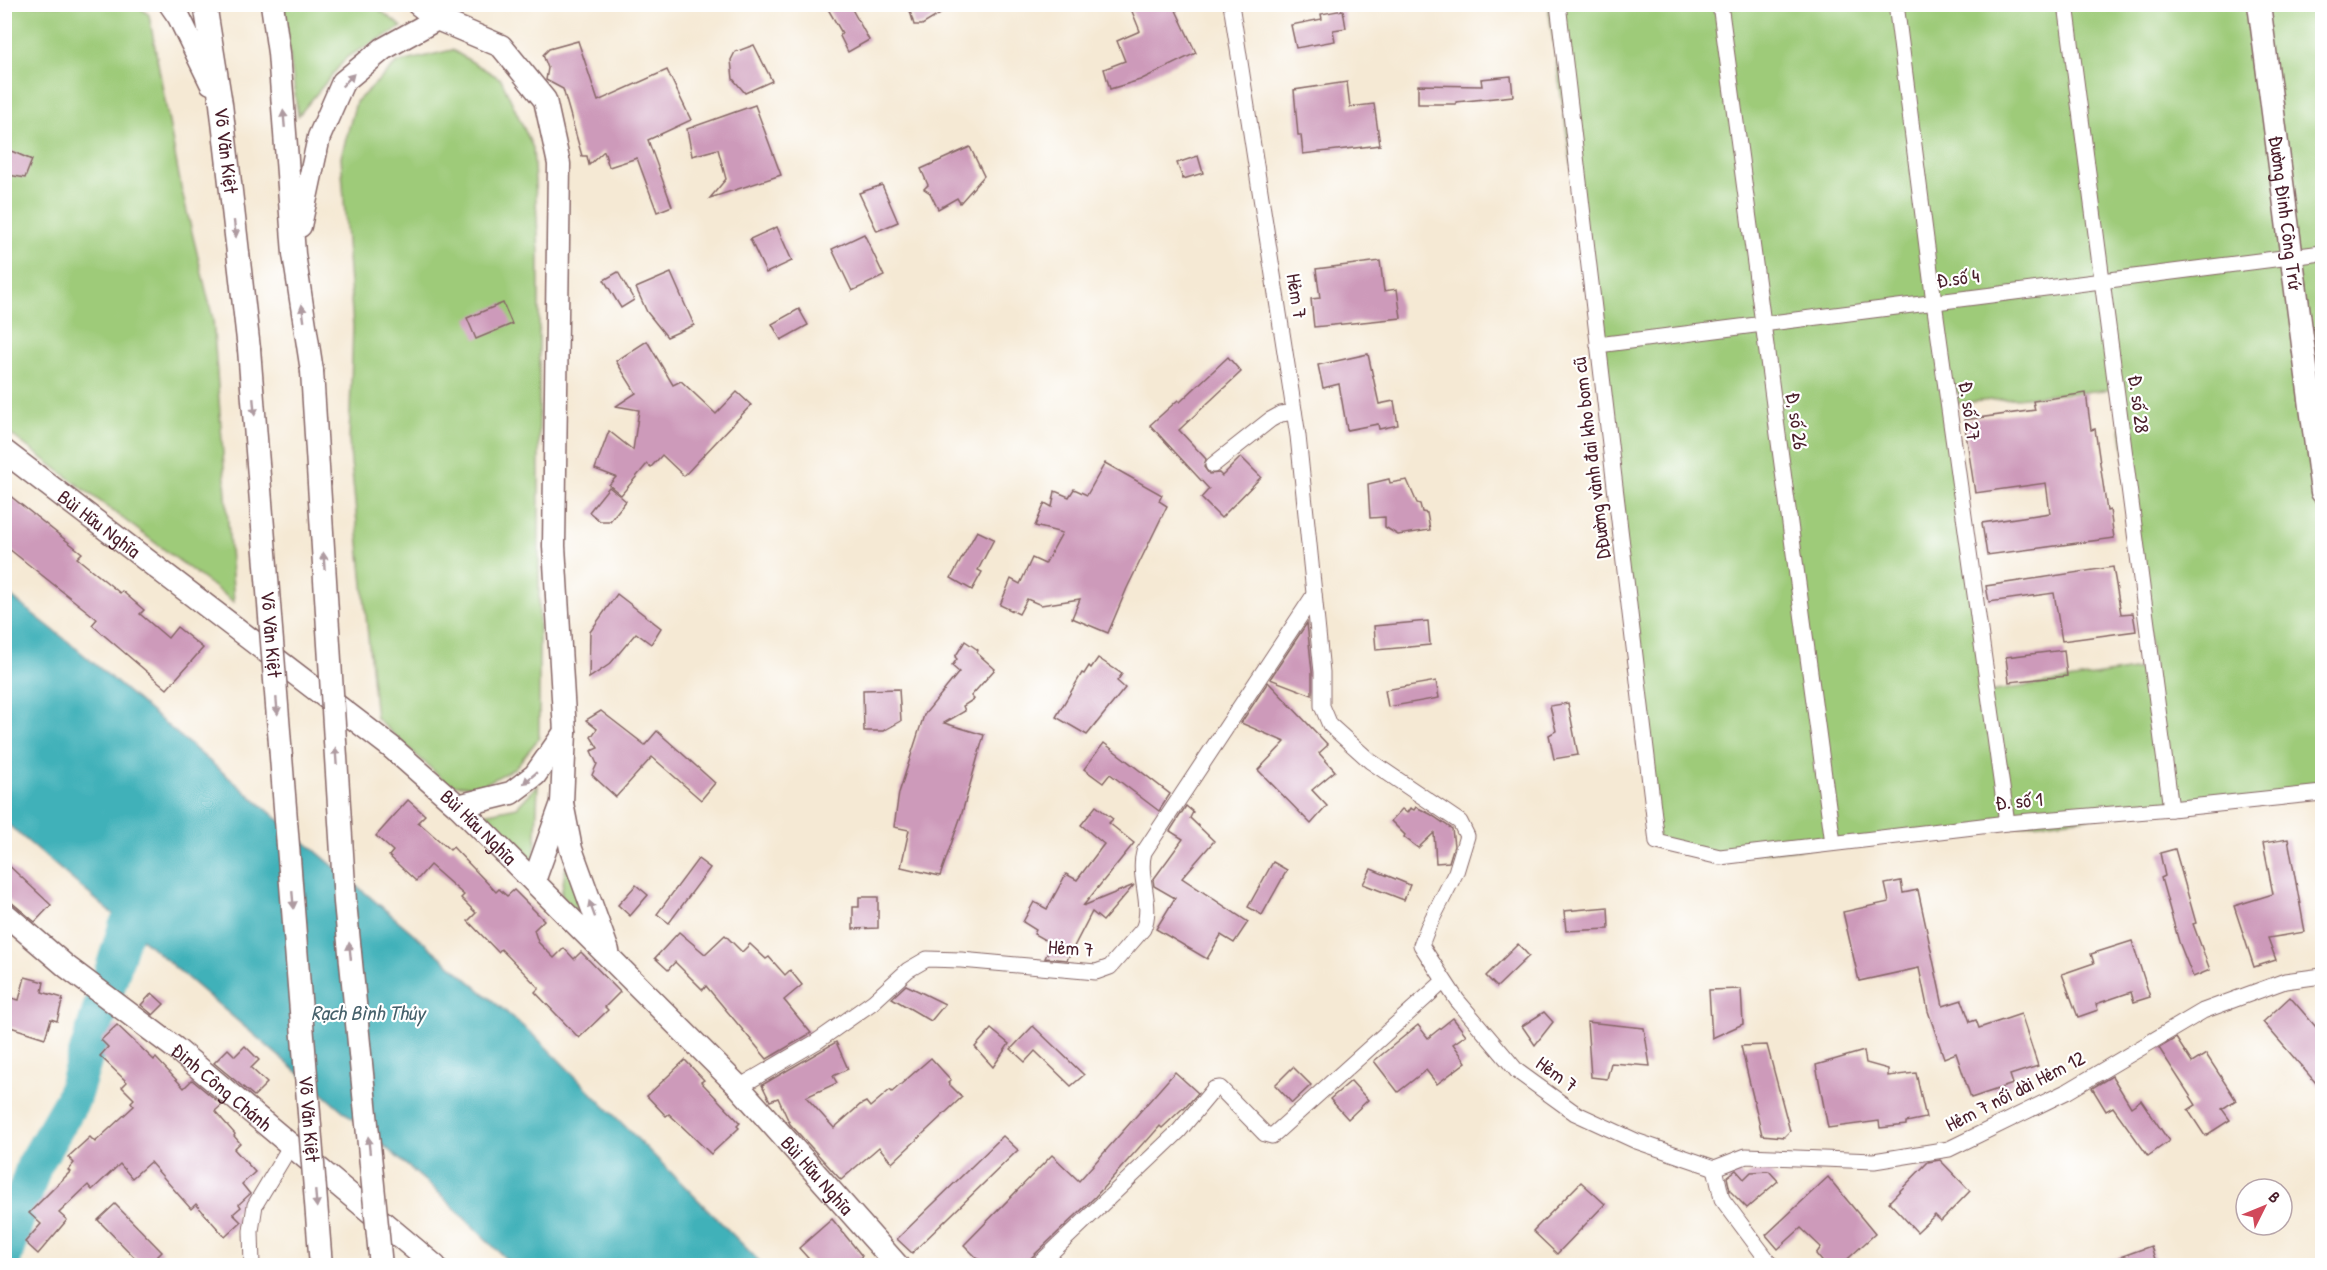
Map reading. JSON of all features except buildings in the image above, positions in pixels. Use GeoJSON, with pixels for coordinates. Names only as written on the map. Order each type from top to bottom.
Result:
{"type":"FeatureCollection","features":[{"type":"Feature","properties":{"kind":"main road"},"geometry":{"type":"LineString","coordinates":[[170,4],[179,17],[221,104]]}},
{"type":"Feature","properties":{"kind":"main road","name":"Võ Văn Kiệt"},"geometry":{"type":"LineString","coordinates":[[205,4],[221,104],[249,349],[321,1266]]}},
{"type":"Feature","properties":{"kind":"main road"},"geometry":{"type":"LineString","coordinates":[[272,4],[279,53],[294,254],[312,371],[345,902],[381,1266]]}},
{"type":"Feature","properties":{"kind":"main road"},"geometry":{"type":"LineString","coordinates":[[418,4],[437,19],[501,46],[545,100],[559,164],[554,546],[565,732],[562,803],[571,849],[614,964]]}},
{"type":"Feature","properties":{"kind":"main road","name":"Đường Đinh Công Trứ"},"geometry":{"type":"LineString","coordinates":[[2259,4],[2322,492]]}},
{"type":"Feature","properties":{"kind":"main road"},"geometry":{"type":"LineString","coordinates":[[294,254],[318,137],[343,82],[383,49],[437,19]]}},
{"type":"Feature","properties":{"kind":"main road","name":"Bùi Hữu Nghĩa"},"geometry":{"type":"LineString","coordinates":[[4,451],[391,747],[458,806],[739,1087],[898,1266]]}},
{"type":"Feature","properties":{"kind":"main road"},"geometry":{"type":"LineString","coordinates":[[458,806],[511,793],[535,775],[565,732]]}},
{"type":"Feature","properties":{"kind":"main road"},"geometry":{"type":"LineString","coordinates":[[534,881],[562,803]]}},
{"type":"Feature","properties":{"kind":"main road","name":"Đinh Công Chánh"},"geometry":{"type":"LineString","coordinates":[[4,913],[67,967],[175,1048],[435,1266]]}},
{"type":"Feature","properties":{"kind":"street","name":"Hẻm 7"},"geometry":{"type":"LineString","coordinates":[[1231,4],[1294,412],[1322,672],[1322,706],[1330,725],[1370,761],[1460,822],[1467,836],[1456,872],[1421,945],[1456,1000],[1517,1071],[1575,1113],[1636,1141],[1715,1168]]}},
{"type":"Feature","properties":{"kind":"street"},"geometry":{"type":"LineString","coordinates":[[1558,4],[1634,645]]}},
{"type":"Feature","properties":{"kind":"street","name":"DĐường vành đai kho bom cũ"},"geometry":{"type":"LineString","coordinates":[[1558,4],[1657,842],[1720,857]]}},
{"type":"Feature","properties":{"kind":"street","name":"Đ, số 26"},"geometry":{"type":"LineString","coordinates":[[1720,4],[1833,843]]}},
{"type":"Feature","properties":{"kind":"street","name":"Đ. số 27"},"geometry":{"type":"LineString","coordinates":[[1896,4],[1934,302],[2007,823]]}},
{"type":"Feature","properties":{"kind":"street","name":"Đ. số 28"},"geometry":{"type":"LineString","coordinates":[[2066,4],[2172,809]]}},
{"type":"Feature","properties":{"kind":"street","name":"Đ.số 4"},"geometry":{"type":"LineString","coordinates":[[1598,345],[2322,253]]}},
{"type":"Feature","properties":{"kind":"street"},"geometry":{"type":"LineString","coordinates":[[1213,465],[1270,420],[1281,414],[1294,412]]}},
{"type":"Feature","properties":{"kind":"street","name":"Hẻm 7"},"geometry":{"type":"LineString","coordinates":[[739,1087],[816,1042],[873,1002],[917,963],[927,960],[961,960],[1096,972],[1110,967],[1146,923],[1147,910],[1141,862],[1144,852],[1314,595]]}},
{"type":"Feature","properties":{"kind":"street","name":"Đ. số 1"},"geometry":{"type":"LineString","coordinates":[[1720,857],[2007,823],[2322,793]]}},
{"type":"Feature","properties":{"kind":"street","name":"Hẻm 7 nối dài Hẻm 12"},"geometry":{"type":"LineString","coordinates":[[1715,1168],[1746,1156],[1874,1161],[1949,1149],[2068,1091],[2203,1011],[2285,981],[2322,976]]}},
{"type":"Feature","properties":{"kind":"street"},"geometry":{"type":"LineString","coordinates":[[1037,1266],[1179,1131],[1214,1089],[1220,1088],[1270,1137],[1444,981]]}},
{"type":"Feature","properties":{"kind":"street"},"geometry":{"type":"LineString","coordinates":[[252,1266],[251,1231],[255,1205],[291,1145]]}},
{"type":"Feature","properties":{"kind":"street"},"geometry":{"type":"LineString","coordinates":[[1715,1168],[1722,1199],[1772,1266]]}},
{"type":"Feature","properties":{"kind":"green space"},"geometry":{"type":"Polygon","coordinates":[[[5,5],[137,5],[149,15],[181,187],[213,319],[234,602],[5,430],[5,5]]]}},
{"type":"Feature","properties":{"kind":"green space"},"geometry":{"type":"Polygon","coordinates":[[[283,5],[373,5],[402,27],[347,57],[298,116],[283,5]]]}},
{"type":"Feature","properties":{"kind":"green space"},"geometry":{"type":"Polygon","coordinates":[[[1548,5],[2322,5],[2322,793],[1720,857],[1657,842],[1598,345],[1548,5]],[[2116,389],[1948,404],[1989,692],[2153,667],[2116,389]]]}},
{"type":"Feature","properties":{"kind":"green space"},"geometry":{"type":"Polygon","coordinates":[[[452,50],[501,79],[533,148],[539,254],[539,738],[515,768],[479,787],[448,784],[376,718],[349,441],[353,327],[341,157],[356,102],[397,63],[452,50]]]}},
{"type":"Feature","properties":{"kind":"green space"},"geometry":{"type":"Polygon","coordinates":[[[538,785],[535,859],[528,860],[484,814],[517,807],[538,785]]]}},
{"type":"Feature","properties":{"kind":"green space"},"geometry":{"type":"Polygon","coordinates":[[[567,860],[590,927],[561,895],[567,860]]]}},
{"type":"Feature","properties":{"kind":"water","name":"Rạch Bình Thủy"},"geometry":{"type":"Polygon","coordinates":[[[4,591],[71,644],[539,1040],[763,1265],[512,1265],[439,1193],[5,822],[4,591]]]}},
{"type":"Feature","properties":{"kind":"waterway"},"geometry":{"type":"LineString","coordinates":[[4,1257],[34,1166],[72,1100],[126,927]]}}]}
